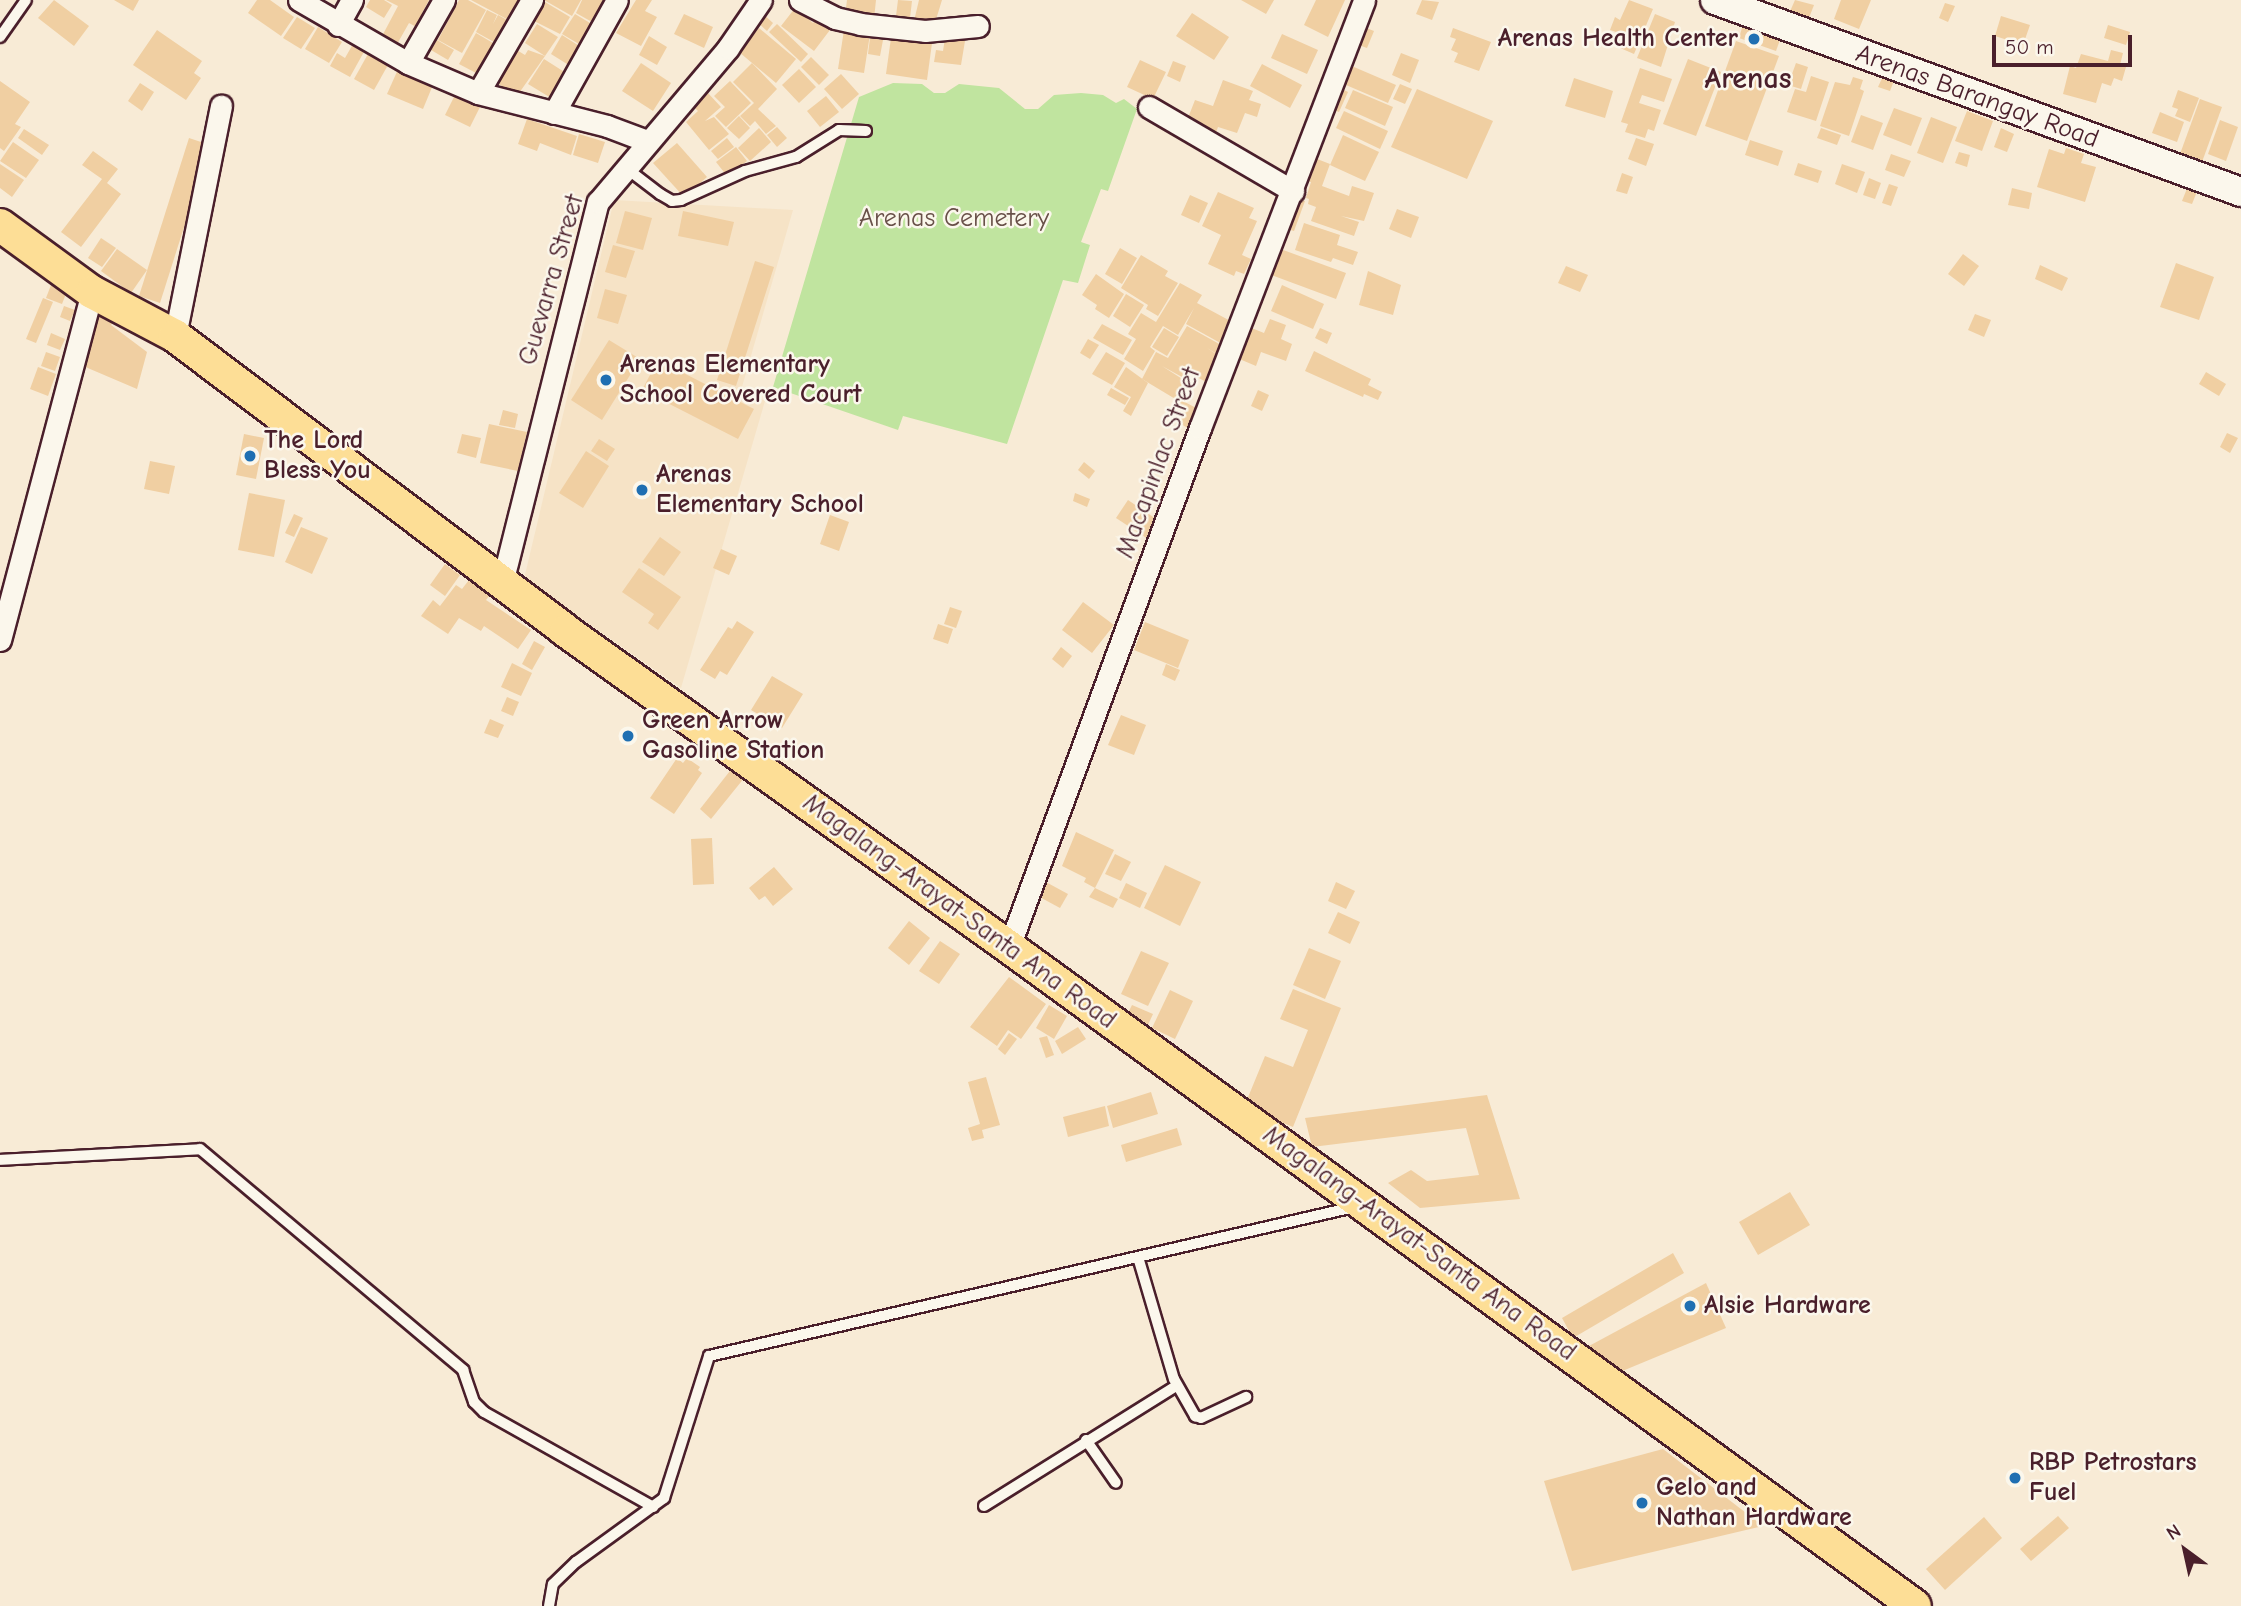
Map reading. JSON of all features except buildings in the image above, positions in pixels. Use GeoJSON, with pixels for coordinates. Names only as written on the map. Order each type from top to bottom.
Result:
{"type":"FeatureCollection","features":[{"type":"Feature","properties":{"kind":"main road","name":"Magalang-Arayat-Santa Ana Road"},"geometry":{"type":"LineString","coordinates":[[0,225],[92,292],[175,336],[502,583],[1364,1204],[1915,1606]]}},
{"type":"Feature","properties":{"kind":"street"},"geometry":{"type":"LineString","coordinates":[[299,0],[408,63],[478,93],[607,126],[647,141]]}},
{"type":"Feature","properties":{"kind":"street"},"geometry":{"type":"LineString","coordinates":[[338,24],[352,0]]}},
{"type":"Feature","properties":{"kind":"street"},"geometry":{"type":"LineString","coordinates":[[408,63],[444,0]]}},
{"type":"Feature","properties":{"kind":"street"},"geometry":{"type":"LineString","coordinates":[[478,93],[533,0]]}},
{"type":"Feature","properties":{"kind":"street"},"geometry":{"type":"LineString","coordinates":[[554,113],[617,0]]}},
{"type":"Feature","properties":{"kind":"street","name":"Guevarra Street"},"geometry":{"type":"LineString","coordinates":[[502,583],[598,202],[728,48],[761,0]]}},
{"type":"Feature","properties":{"kind":"street"},"geometry":{"type":"LineString","coordinates":[[800,0],[835,18],[860,24],[925,31],[978,26]]}},
{"type":"Feature","properties":{"kind":"street","name":"Macapinlac Street"},"geometry":{"type":"LineString","coordinates":[[1009,947],[1200,428],[1364,0]]}},
{"type":"Feature","properties":{"kind":"street","name":"Arenas Barangay Road"},"geometry":{"type":"LineString","coordinates":[[1715,0],[2241,192]]}},
{"type":"Feature","properties":{"kind":"street"},"geometry":{"type":"LineString","coordinates":[[175,336],[221,106]]}},
{"type":"Feature","properties":{"kind":"street"},"geometry":{"type":"LineString","coordinates":[[1149,107],[1293,191]]}},
{"type":"Feature","properties":{"kind":"street"},"geometry":{"type":"LineString","coordinates":[[0,640],[92,292]]}},
{"type":"Feature","properties":{"kind":"lane"},"geometry":{"type":"LineString","coordinates":[[0,37],[26,0]]}},
{"type":"Feature","properties":{"kind":"lane"},"geometry":{"type":"LineString","coordinates":[[626,168],[672,201],[681,200],[745,171],[796,157],[839,130],[866,131]]}},
{"type":"Feature","properties":{"kind":"lane"},"geometry":{"type":"LineString","coordinates":[[0,1160],[200,1149],[463,1370],[474,1402],[484,1412],[653,1507]]}},
{"type":"Feature","properties":{"kind":"lane"},"geometry":{"type":"LineString","coordinates":[[549,1606],[553,1584],[576,1562],[664,1498],[709,1356],[1364,1204]]}},
{"type":"Feature","properties":{"kind":"lane"},"geometry":{"type":"LineString","coordinates":[[1138,1257],[1176,1386],[1195,1416],[1200,1418],[1246,1397]]}},
{"type":"Feature","properties":{"kind":"lane"},"geometry":{"type":"LineString","coordinates":[[984,1506],[1176,1386]]}},
{"type":"Feature","properties":{"kind":"lane"},"geometry":{"type":"LineString","coordinates":[[1086,1440],[1116,1483]]}},
{"type":"Feature","properties":{"kind":"shaded area","name":"Arenas Elementary School"},"geometry":{"type":"Polygon","coordinates":[[[614,200],[793,210],[742,387],[765,401],[681,688],[524,579],[614,200]]]}},
{"type":"Feature","properties":{"kind":"green space","name":"Arenas Cemetery"},"geometry":{"type":"Polygon","coordinates":[[[893,83],[922,84],[934,93],[945,93],[959,84],[999,88],[1025,109],[1038,109],[1054,95],[1081,93],[1103,95],[1116,103],[1124,99],[1137,109],[1108,191],[1101,189],[1081,242],[1090,245],[1078,283],[1063,280],[1007,444],[903,416],[898,430],[773,387],[859,97],[893,83]]]}},
{"type":"Feature","properties":{"kind":"place","name":"Arenas Health Center"},"geometry":{"type":"Point","coordinates":[1754,39]}},
{"type":"Feature","properties":{"kind":"place","name":"Arenas Elementary School Covered Court"},"geometry":{"type":"Point","coordinates":[606,380]}},
{"type":"Feature","properties":{"kind":"place","name":"The Lord Bless You"},"geometry":{"type":"Point","coordinates":[250,456]}},
{"type":"Feature","properties":{"kind":"place","name":"Arenas Elementary School"},"geometry":{"type":"Point","coordinates":[642,490]}},
{"type":"Feature","properties":{"kind":"place","name":"Green Arrow Gasoline Station"},"geometry":{"type":"Point","coordinates":[628,736]}},
{"type":"Feature","properties":{"kind":"place","name":"Alsie Hardware"},"geometry":{"type":"Point","coordinates":[1690,1306]}},
{"type":"Feature","properties":{"kind":"place","name":"RBP Petrostars Fuel"},"geometry":{"type":"Point","coordinates":[2015,1478]}},
{"type":"Feature","properties":{"kind":"place","name":"Gelo and Nathan Hardware"},"geometry":{"type":"Point","coordinates":[1642,1503]}},
{"type":"Feature","properties":{"kind":"district","name":"Arenas"},"geometry":{"type":"Point","coordinates":[1748,79]}}]}
